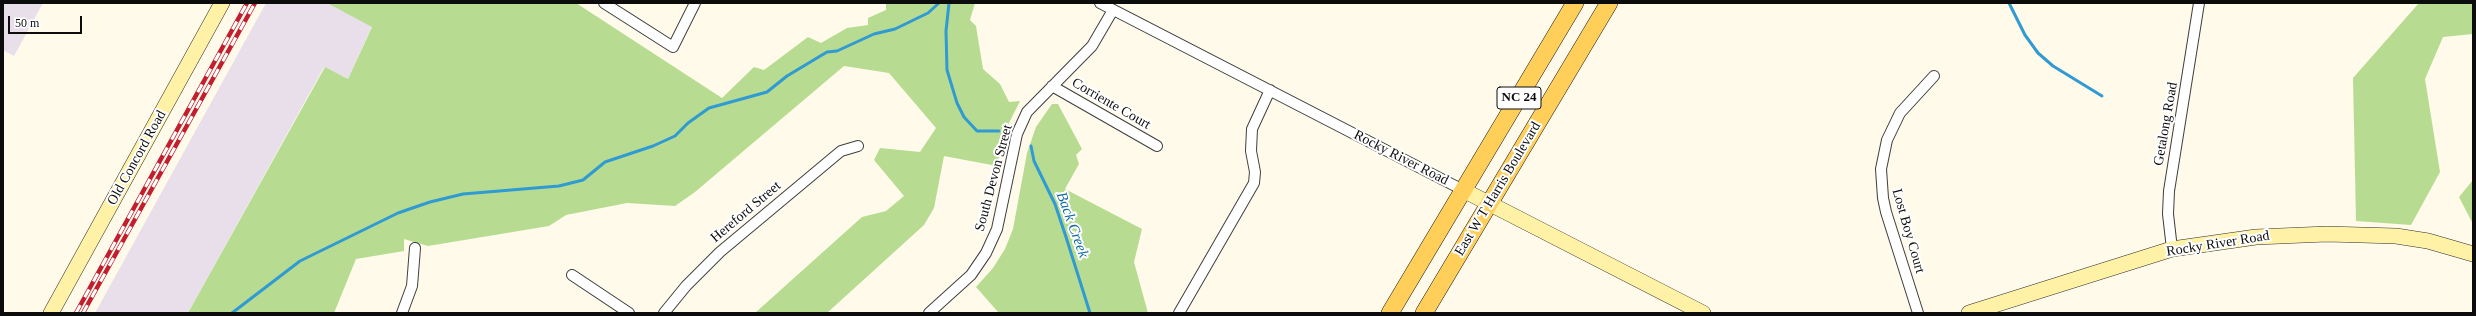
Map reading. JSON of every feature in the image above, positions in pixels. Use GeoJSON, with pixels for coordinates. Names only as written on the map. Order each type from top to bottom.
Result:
{"type":"FeatureCollection","features":[{"type":"Feature","properties":{"kind":"main road","name":"East W T Harris Boulevard"},"geometry":{"type":"LineString","coordinates":[[1390,313],[1575,3]]}},
{"type":"Feature","properties":{"kind":"main road","name":"East W T Harris Boulevard"},"geometry":{"type":"LineString","coordinates":[[1424,313],[1609,3]]}},
{"type":"Feature","properties":{"kind":"street","name":"Old Concord Road"},"geometry":{"type":"LineString","coordinates":[[51,313],[222,3]]}},
{"type":"Feature","properties":{"kind":"street"},"geometry":{"type":"LineString","coordinates":[[604,3],[673,47],[695,3]]}},
{"type":"Feature","properties":{"kind":"street","name":"Rocky River Road"},"geometry":{"type":"LineString","coordinates":[[1100,3],[1703,313]]}},
{"type":"Feature","properties":{"kind":"street","name":"Getalong Road"},"geometry":{"type":"LineString","coordinates":[[2172,249],[2168,214],[2169,191],[2199,3]]}},
{"type":"Feature","properties":{"kind":"street","name":"South Devon Street"},"geometry":{"type":"LineString","coordinates":[[928,313],[970,275],[986,253],[1000,217],[1017,134],[1027,112],[1092,46],[1113,10]]}},
{"type":"Feature","properties":{"kind":"street","name":"Lost Boy Court"},"geometry":{"type":"LineString","coordinates":[[1918,313],[1882,198],[1881,169],[1887,140],[1900,113],[1934,76]]}},
{"type":"Feature","properties":{"kind":"street","name":"Corriente Court"},"geometry":{"type":"LineString","coordinates":[[1052,86],[1157,146]]}},
{"type":"Feature","properties":{"kind":"street"},"geometry":{"type":"LineString","coordinates":[[1179,313],[1254,183],[1255,172],[1251,152],[1252,129],[1270,90]]}},
{"type":"Feature","properties":{"kind":"street","name":"Hereford Street"},"geometry":{"type":"LineString","coordinates":[[664,313],[686,286],[720,252],[841,150],[858,146]]}},
{"type":"Feature","properties":{"kind":"street","name":"Rocky River Road"},"geometry":{"type":"LineString","coordinates":[[1969,313],[2172,249],[2278,235],[2365,233],[2428,241],[2473,254]]}},
{"type":"Feature","properties":{"kind":"street"},"geometry":{"type":"LineString","coordinates":[[402,313],[412,286],[415,248]]}},
{"type":"Feature","properties":{"kind":"street"},"geometry":{"type":"LineString","coordinates":[[572,275],[629,313]]}},
{"type":"Feature","properties":{"kind":"shaded area"},"geometry":{"type":"Polygon","coordinates":[[[3,3],[43,3],[14,56],[3,50],[3,3]]]}},
{"type":"Feature","properties":{"kind":"shaded area"},"geometry":{"type":"Polygon","coordinates":[[[266,3],[327,3],[372,26],[348,79],[324,67],[188,313],[95,313],[266,3]]]}},
{"type":"Feature","properties":{"kind":"green space"},"geometry":{"type":"Polygon","coordinates":[[[327,3],[576,3],[722,98],[754,67],[764,70],[808,37],[821,43],[847,28],[868,25],[868,18],[886,10],[886,3],[975,3],[970,20],[976,26],[983,69],[1000,84],[1009,102],[1020,101],[1006,129],[997,166],[944,156],[934,208],[924,225],[827,313],[755,313],[862,217],[886,211],[904,196],[874,160],[880,148],[920,152],[936,128],[889,73],[844,66],[695,192],[675,206],[627,203],[566,215],[549,226],[428,246],[404,239],[404,251],[356,259],[334,313],[188,313],[325,67],[348,79],[372,27],[327,3]]]}},
{"type":"Feature","properties":{"kind":"green space"},"geometry":{"type":"Polygon","coordinates":[[[2419,3],[2473,3],[2473,34],[2443,37],[2425,79],[2440,172],[2411,225],[2356,221],[2353,78],[2419,3]]]}},
{"type":"Feature","properties":{"kind":"green space"},"geometry":{"type":"Polygon","coordinates":[[[1052,104],[1058,104],[1082,149],[1076,155],[1079,164],[1065,189],[1142,229],[1134,262],[1148,313],[999,313],[976,287],[993,268],[1005,249],[1013,229],[1027,153],[1036,127],[1052,104]]]}},
{"type":"Feature","properties":{"kind":"green space"},"geometry":{"type":"Polygon","coordinates":[[[2473,180],[2473,224],[2459,197],[2473,180]]]}},
{"type":"Feature","properties":{"kind":"waterway"},"geometry":{"type":"LineString","coordinates":[[232,313],[300,261],[398,213],[430,202],[463,194],[559,186],[583,180],[605,162],[653,146],[675,136],[688,123],[709,108],[767,92],[787,76],[827,52],[837,51],[874,34],[895,29],[928,13],[939,3]]}},
{"type":"Feature","properties":{"kind":"waterway","name":"Back Creek"},"geometry":{"type":"LineString","coordinates":[[949,3],[946,31],[947,70],[957,103],[964,117],[977,131],[999,131]]}},
{"type":"Feature","properties":{"kind":"waterway"},"geometry":{"type":"LineString","coordinates":[[2009,3],[2025,35],[2038,53],[2053,66],[2102,96]]}},
{"type":"Feature","properties":{"kind":"waterway","name":"Back Creek"},"geometry":{"type":"LineString","coordinates":[[1031,146],[1034,161],[1055,204],[1090,313]]}},
{"type":"Feature","properties":{"kind":"railway"},"geometry":{"type":"LineString","coordinates":[[76,313],[247,3]]}},
{"type":"Feature","properties":{"kind":"railway"},"geometry":{"type":"LineString","coordinates":[[83,313],[255,3]]}}]}
